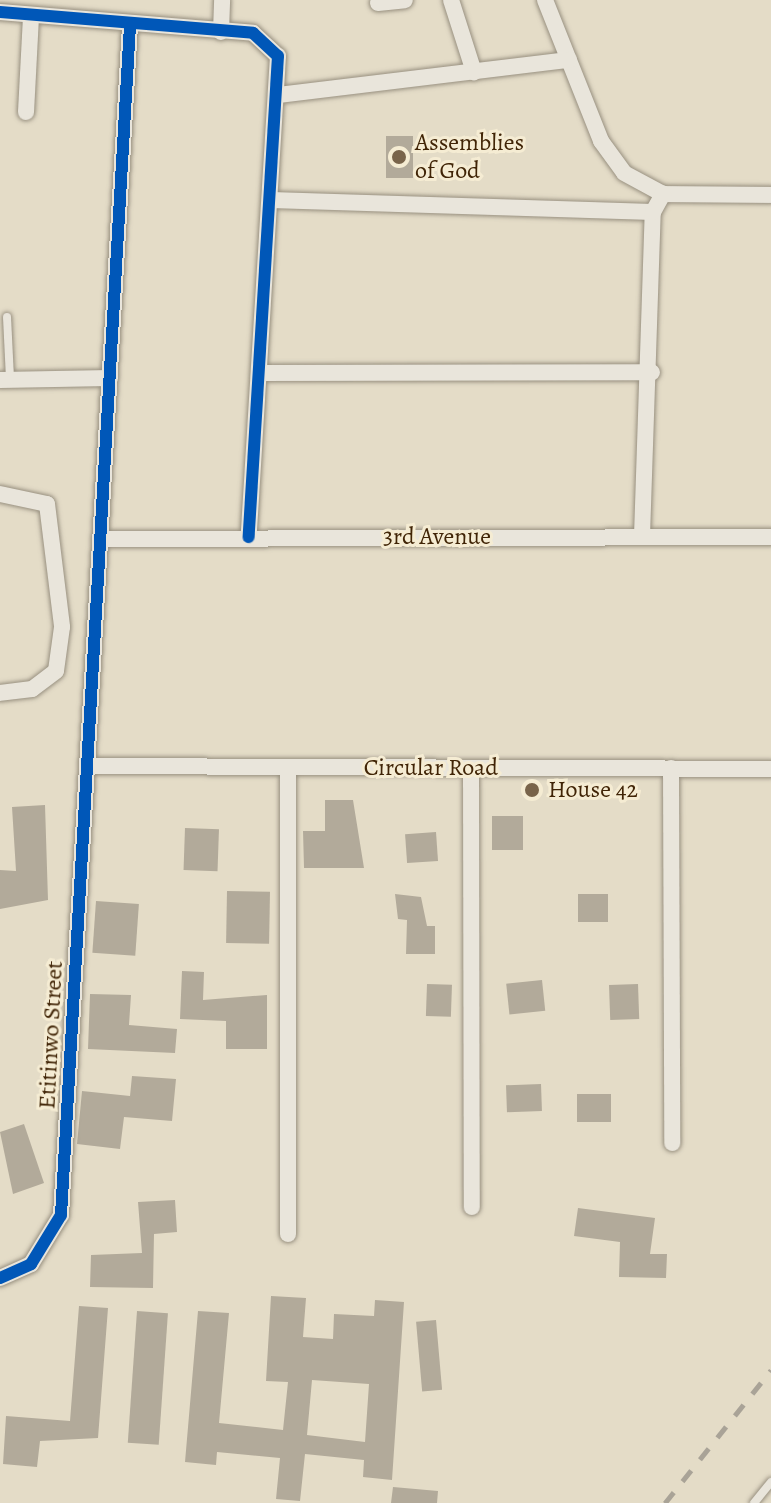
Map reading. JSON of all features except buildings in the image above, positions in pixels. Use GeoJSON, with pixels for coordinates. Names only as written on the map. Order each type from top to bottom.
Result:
{"type":"FeatureCollection","features":[{"type":"Feature","properties":{"kind":"street"},"geometry":{"type":"LineString","coordinates":[[221,32],[222,0]]}},
{"type":"Feature","properties":{"kind":"street"},"geometry":{"type":"LineString","coordinates":[[378,3],[405,0]]}},
{"type":"Feature","properties":{"kind":"street"},"geometry":{"type":"LineString","coordinates":[[451,0],[474,72]]}},
{"type":"Feature","properties":{"kind":"street"},"geometry":{"type":"LineString","coordinates":[[545,0],[614,162],[663,194],[771,195]]}},
{"type":"Feature","properties":{"kind":"street"},"geometry":{"type":"LineString","coordinates":[[0,12],[253,33],[272,43],[278,95],[249,537]]}},
{"type":"Feature","properties":{"kind":"street"},"geometry":{"type":"LineString","coordinates":[[26,112],[31,16]]}},
{"type":"Feature","properties":{"kind":"street","name":"Etitinwo Street"},"geometry":{"type":"LineString","coordinates":[[0,1278],[31,1264],[61,1215],[90,766],[130,25]]}},
{"type":"Feature","properties":{"kind":"street"},"geometry":{"type":"LineString","coordinates":[[278,95],[569,60]]}},
{"type":"Feature","properties":{"kind":"street"},"geometry":{"type":"LineString","coordinates":[[642,536],[652,372],[653,212],[663,194]]}},
{"type":"Feature","properties":{"kind":"street"},"geometry":{"type":"LineString","coordinates":[[271,200],[653,212]]}},
{"type":"Feature","properties":{"kind":"street"},"geometry":{"type":"LineString","coordinates":[[259,373],[652,372]]}},
{"type":"Feature","properties":{"kind":"street"},"geometry":{"type":"LineString","coordinates":[[5,380],[110,378]]}},
{"type":"Feature","properties":{"kind":"street"},"geometry":{"type":"LineString","coordinates":[[0,494],[47,504],[62,627],[56,671],[32,689],[0,693]]}},
{"type":"Feature","properties":{"kind":"street","name":"3rd Avenue"},"geometry":{"type":"LineString","coordinates":[[102,539],[771,537]]}},
{"type":"Feature","properties":{"kind":"street","name":"Circular Road"},"geometry":{"type":"LineString","coordinates":[[90,766],[771,769]]}},
{"type":"Feature","properties":{"kind":"street"},"geometry":{"type":"LineString","coordinates":[[471,768],[472,1207]]}},
{"type":"Feature","properties":{"kind":"street"},"geometry":{"type":"LineString","coordinates":[[671,768],[672,1143]]}},
{"type":"Feature","properties":{"kind":"street"},"geometry":{"type":"LineString","coordinates":[[288,769],[288,1234]]}},
{"type":"Feature","properties":{"kind":"lane"},"geometry":{"type":"LineString","coordinates":[[5,380],[7,317]]}},
{"type":"Feature","properties":{"kind":"lane"},"geometry":{"type":"LineString","coordinates":[[754,1503],[771,1482]]}},
{"type":"Feature","properties":{"kind":"railway"},"geometry":{"type":"LineString","coordinates":[[665,1503],[771,1370]]}},
{"type":"Feature","properties":{"kind":"cycle path"},"geometry":{"type":"LineString","coordinates":[[0,12],[253,33],[278,56],[249,537]]}},
{"type":"Feature","properties":{"kind":"cycle path"},"geometry":{"type":"LineString","coordinates":[[0,1278],[31,1264],[61,1215],[130,25]]}},
{"type":"Feature","properties":{"kind":"place","name":"Assemblies of God"},"geometry":{"type":"Point","coordinates":[399,157]}},
{"type":"Feature","properties":{"kind":"place","name":"House 42"},"geometry":{"type":"Point","coordinates":[532,790]}}]}
